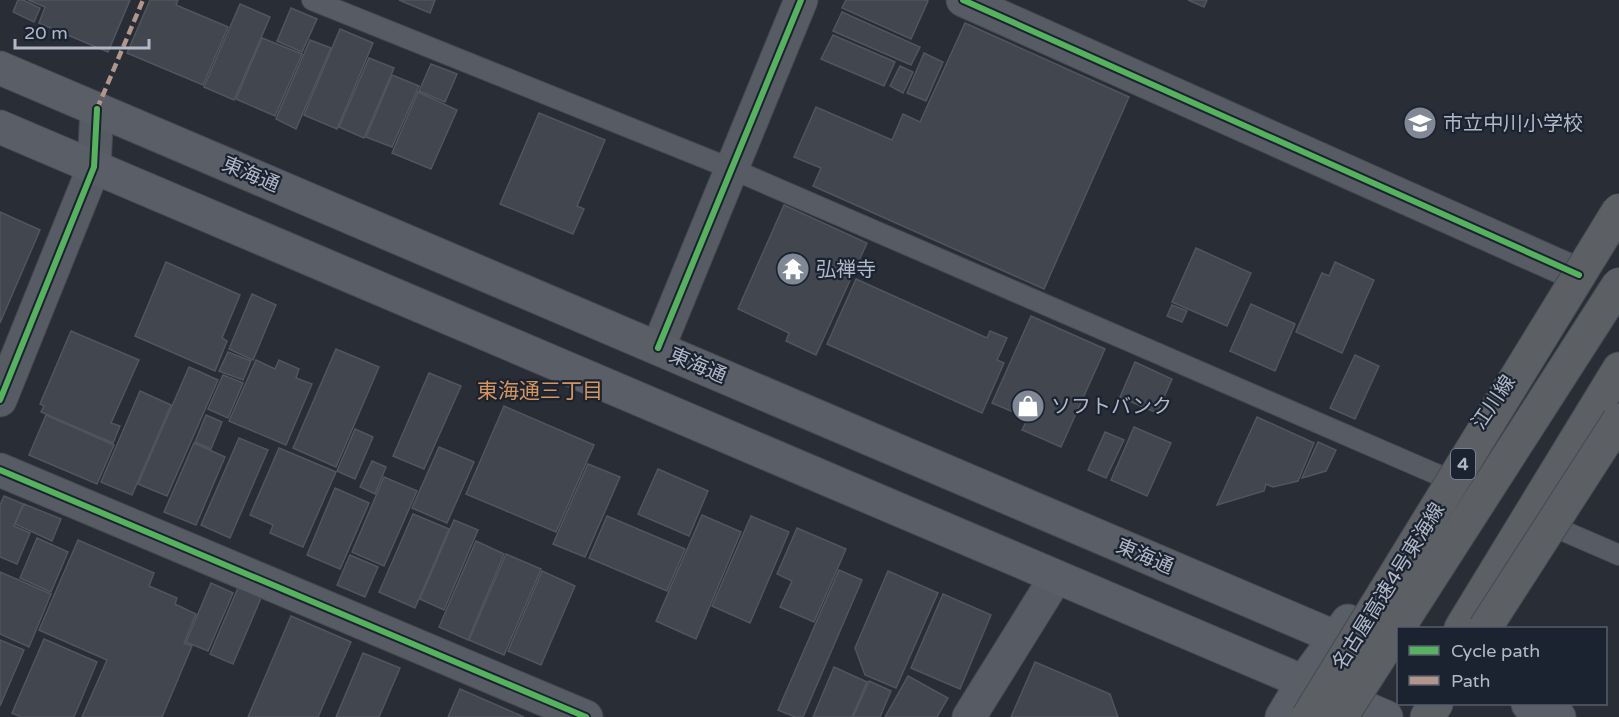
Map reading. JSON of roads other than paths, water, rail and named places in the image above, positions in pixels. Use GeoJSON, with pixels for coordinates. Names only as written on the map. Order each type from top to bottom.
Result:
{"type":"FeatureCollection","features":[{"type":"Feature","properties":{"kind":"highway","name":"名古屋高速4号東海線"},"geometry":{"type":"LineString","coordinates":[[1308,717],[1619,210]]}},
{"type":"Feature","properties":{"kind":"highway"},"geometry":{"type":"LineString","coordinates":[[1399,627],[1619,284]]}},
{"type":"Feature","properties":{"kind":"highway"},"geometry":{"type":"LineString","coordinates":[[1462,627],[1619,369]]}},
{"type":"Feature","properties":{"kind":"highway"},"geometry":{"type":"LineString","coordinates":[[1486,627],[1619,420]]}},
{"type":"Feature","properties":{"kind":"highway"},"geometry":{"type":"LineString","coordinates":[[1341,717],[1397,630]]}},
{"type":"Feature","properties":{"kind":"main road","name":"東海通"},"geometry":{"type":"LineString","coordinates":[[0,68],[1337,638],[1397,657]]}},
{"type":"Feature","properties":{"kind":"main road"},"geometry":{"type":"LineString","coordinates":[[0,128],[1386,717]]}},
{"type":"Feature","properties":{"kind":"main road","name":"江川線"},"geometry":{"type":"LineString","coordinates":[[1282,717],[1303,682],[1337,638],[1579,275],[1619,204]]}},
{"type":"Feature","properties":{"kind":"main road"},"geometry":{"type":"LineString","coordinates":[[1499,627],[1566,532],[1619,448]]}},
{"type":"Feature","properties":{"kind":"main road"},"geometry":{"type":"LineString","coordinates":[[1530,705],[1559,717]]}},
{"type":"Feature","properties":{"kind":"street"},"geometry":{"type":"LineString","coordinates":[[658,348],[801,0]]}},
{"type":"Feature","properties":{"kind":"street"},"geometry":{"type":"LineString","coordinates":[[963,0],[1579,275]]}},
{"type":"Feature","properties":{"kind":"street"},"geometry":{"type":"LineString","coordinates":[[0,400],[94,167],[97,109]]}},
{"type":"Feature","properties":{"kind":"street"},"geometry":{"type":"LineString","coordinates":[[0,470],[586,717]]}},
{"type":"Feature","properties":{"kind":"street"},"geometry":{"type":"LineString","coordinates":[[969,717],[1056,576]]}},
{"type":"Feature","properties":{"kind":"lane"},"geometry":{"type":"LineString","coordinates":[[312,0],[732,169],[1443,477]]}},
{"type":"Feature","properties":{"kind":"lane"},"geometry":{"type":"LineString","coordinates":[[1566,532],[1619,555]]}},
{"type":"Feature","properties":{"kind":"place","name":"市立中川小学校"},"geometry":{"type":"Point","coordinates":[1420,123]}},
{"type":"Feature","properties":{"kind":"place","name":"弘禅寺"},"geometry":{"type":"Point","coordinates":[793,269]}},
{"type":"Feature","properties":{"kind":"place","name":"ソフトバンク"},"geometry":{"type":"Point","coordinates":[1028,406]}},
{"type":"Feature","properties":{"kind":"district","name":"東海通三丁目"},"geometry":{"type":"Point","coordinates":[540,391]}}]}
